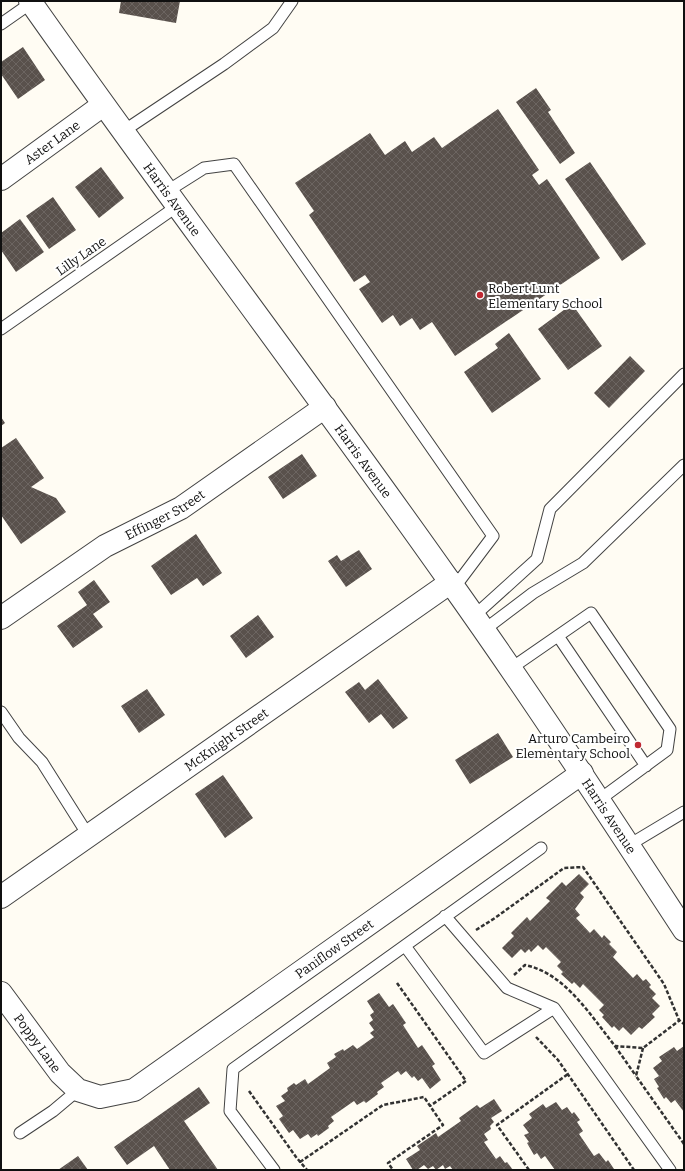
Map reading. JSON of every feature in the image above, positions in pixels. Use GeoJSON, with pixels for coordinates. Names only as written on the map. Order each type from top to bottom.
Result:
{"type":"FeatureCollection","features":[{"type":"Feature","properties":{"kind":"street","name":"Harris Avenue"},"geometry":{"type":"LineString","coordinates":[[31,2],[122,132],[325,407],[479,623],[582,773],[684,930]]}},
{"type":"Feature","properties":{"kind":"street","name":"Aster Lane"},"geometry":{"type":"LineString","coordinates":[[1,179],[103,105]]}},
{"type":"Feature","properties":{"kind":"street","name":"Effinger Street"},"geometry":{"type":"LineString","coordinates":[[1,618],[105,546],[181,508],[325,407]]}},
{"type":"Feature","properties":{"kind":"street","name":"McKnight Street"},"geometry":{"type":"LineString","coordinates":[[1,897],[88,835],[452,585]]}},
{"type":"Feature","properties":{"kind":"street","name":"Paniflow Street"},"geometry":{"type":"LineString","coordinates":[[78,1090],[100,1097],[134,1090],[582,773]]}},
{"type":"Feature","properties":{"kind":"street","name":"Poppy Lane"},"geometry":{"type":"LineString","coordinates":[[1,993],[60,1073],[78,1090]]}},
{"type":"Feature","properties":{"kind":"lane"},"geometry":{"type":"LineString","coordinates":[[122,132],[224,64],[273,28],[292,1]]}},
{"type":"Feature","properties":{"kind":"lane"},"geometry":{"type":"LineString","coordinates":[[1,24],[31,2]]}},
{"type":"Feature","properties":{"kind":"lane","name":"Lilly Lane"},"geometry":{"type":"LineString","coordinates":[[1,329],[171,199],[204,168],[234,164],[493,536],[452,585]]}},
{"type":"Feature","properties":{"kind":"lane"},"geometry":{"type":"LineString","coordinates":[[479,623],[537,559],[550,509],[684,374]]}},
{"type":"Feature","properties":{"kind":"lane"},"geometry":{"type":"LineString","coordinates":[[479,623],[533,594],[583,563],[684,465]]}},
{"type":"Feature","properties":{"kind":"lane"},"geometry":{"type":"LineString","coordinates":[[510,669],[591,613],[670,729],[667,750],[599,800]]}},
{"type":"Feature","properties":{"kind":"lane"},"geometry":{"type":"LineString","coordinates":[[558,636],[646,766]]}},
{"type":"Feature","properties":{"kind":"lane"},"geometry":{"type":"LineString","coordinates":[[1,712],[19,738],[42,762],[88,835]]}},
{"type":"Feature","properties":{"kind":"lane"},"geometry":{"type":"LineString","coordinates":[[629,845],[684,812]]}},
{"type":"Feature","properties":{"kind":"lane"},"geometry":{"type":"LineString","coordinates":[[274,1170],[230,1111],[233,1069],[541,848]]}},
{"type":"Feature","properties":{"kind":"lane"},"geometry":{"type":"LineString","coordinates":[[445,916],[507,988],[554,1008],[670,1170]]}},
{"type":"Feature","properties":{"kind":"lane"},"geometry":{"type":"LineString","coordinates":[[404,946],[484,1053],[554,1008]]}},
{"type":"Feature","properties":{"kind":"lane"},"geometry":{"type":"LineString","coordinates":[[20,1133],[53,1111],[78,1090]]}},
{"type":"Feature","properties":{"kind":"path"},"geometry":{"type":"LineString","coordinates":[[463,937],[495,918],[564,868],[583,867],[664,984],[680,1020],[684,1024]]}},
{"type":"Feature","properties":{"kind":"path"},"geometry":{"type":"LineString","coordinates":[[476,930],[480,936]]}},
{"type":"Feature","properties":{"kind":"path"},"geometry":{"type":"LineString","coordinates":[[510,970],[515,975],[525,965],[538,967],[556,979],[578,1000],[615,1046],[684,1144]]}},
{"type":"Feature","properties":{"kind":"path"},"geometry":{"type":"LineString","coordinates":[[397,983],[466,1081],[430,1106]]}},
{"type":"Feature","properties":{"kind":"path"},"geometry":{"type":"LineString","coordinates":[[636,1076],[643,1048],[680,1020]]}},
{"type":"Feature","properties":{"kind":"path"},"geometry":{"type":"LineString","coordinates":[[527,1026],[558,1060],[634,1170]]}},
{"type":"Feature","properties":{"kind":"path"},"geometry":{"type":"LineString","coordinates":[[615,1046],[643,1048]]}},
{"type":"Feature","properties":{"kind":"path"},"geometry":{"type":"LineString","coordinates":[[529,1170],[497,1125],[568,1074]]}},
{"type":"Feature","properties":{"kind":"path"},"geometry":{"type":"LineString","coordinates":[[249,1091],[307,1170]]}},
{"type":"Feature","properties":{"kind":"path"},"geometry":{"type":"LineString","coordinates":[[300,1162],[383,1105],[424,1097],[443,1125],[388,1163],[393,1170]]}},
{"type":"Feature","properties":{"kind":"building"},"geometry":{"type":"Polygon","coordinates":[[[121,1],[180,1],[176,23],[119,13],[121,1]]]}},
{"type":"Feature","properties":{"kind":"building"},"geometry":{"type":"Polygon","coordinates":[[[23,47],[45,80],[18,99],[1,74],[1,62],[23,47]]]}},
{"type":"Feature","properties":{"kind":"building"},"geometry":{"type":"Polygon","coordinates":[[[536,88],[551,110],[548,112],[575,153],[560,164],[516,102],[536,88]]]}},
{"type":"Feature","properties":{"kind":"building"},"geometry":{"type":"Polygon","coordinates":[[[498,109],[539,170],[532,175],[539,185],[547,179],[600,258],[455,356],[432,322],[420,330],[412,318],[400,326],[393,315],[382,323],[359,289],[370,282],[365,275],[354,282],[309,215],[314,211],[295,183],[370,133],[385,155],[405,141],[412,152],[434,137],[442,148],[498,109]]]}},
{"type":"Feature","properties":{"kind":"building"},"geometry":{"type":"Polygon","coordinates":[[[590,162],[646,244],[622,261],[565,179],[590,162]]]}},
{"type":"Feature","properties":{"kind":"building"},"geometry":{"type":"Polygon","coordinates":[[[101,167],[124,198],[99,218],[75,187],[101,167]]]}},
{"type":"Feature","properties":{"kind":"building"},"geometry":{"type":"Polygon","coordinates":[[[53,197],[76,230],[49,249],[26,216],[53,197]]]}},
{"type":"Feature","properties":{"kind":"building"},"geometry":{"type":"Polygon","coordinates":[[[20,219],[44,252],[16,272],[1,250],[1,233],[20,219]]]}},
{"type":"Feature","properties":{"kind":"building"},"geometry":{"type":"Polygon","coordinates":[[[572,304],[602,346],[568,370],[538,329],[572,304]]]}},
{"type":"Feature","properties":{"kind":"building"},"geometry":{"type":"Polygon","coordinates":[[[509,333],[541,379],[492,413],[464,372],[498,348],[495,344],[509,333]]]}},
{"type":"Feature","properties":{"kind":"building"},"geometry":{"type":"Polygon","coordinates":[[[630,356],[645,371],[609,408],[594,393],[630,356]]]}},
{"type":"Feature","properties":{"kind":"building"},"geometry":{"type":"Polygon","coordinates":[[[1,417],[5,423],[1,426],[1,417]]]}},
{"type":"Feature","properties":{"kind":"building"},"geometry":{"type":"Polygon","coordinates":[[[16,438],[44,478],[31,487],[56,498],[66,512],[21,544],[1,515],[1,448],[16,438]]]}},
{"type":"Feature","properties":{"kind":"building"},"geometry":{"type":"Polygon","coordinates":[[[302,454],[317,476],[283,499],[268,477],[302,454]]]}},
{"type":"Feature","properties":{"kind":"building"},"geometry":{"type":"Polygon","coordinates":[[[196,534],[222,573],[203,586],[197,578],[171,595],[151,566],[196,534]]]}},
{"type":"Feature","properties":{"kind":"building"},"geometry":{"type":"Polygon","coordinates":[[[359,550],[372,569],[346,587],[328,561],[337,555],[341,561],[359,550]]]}},
{"type":"Feature","properties":{"kind":"building"},"geometry":{"type":"Polygon","coordinates":[[[94,580],[110,602],[93,614],[103,627],[73,648],[57,626],[87,605],[78,592],[94,580]]]}},
{"type":"Feature","properties":{"kind":"building"},"geometry":{"type":"Polygon","coordinates":[[[258,615],[274,637],[246,658],[230,636],[258,615]]]}},
{"type":"Feature","properties":{"kind":"building"},"geometry":{"type":"Polygon","coordinates":[[[378,679],[408,718],[393,729],[381,714],[369,723],[345,692],[359,682],[365,690],[378,679]]]}},
{"type":"Feature","properties":{"kind":"building"},"geometry":{"type":"Polygon","coordinates":[[[147,689],[165,715],[139,733],[121,706],[147,689]]]}},
{"type":"Feature","properties":{"kind":"building"},"geometry":{"type":"Polygon","coordinates":[[[498,733],[513,757],[470,784],[455,760],[498,733]]]}},
{"type":"Feature","properties":{"kind":"building"},"geometry":{"type":"Polygon","coordinates":[[[223,775],[253,818],[225,838],[195,794],[223,775]]]}},
{"type":"Feature","properties":{"kind":"building"},"geometry":{"type":"Polygon","coordinates":[[[579,874],[589,884],[580,893],[584,897],[575,909],[580,915],[576,918],[590,933],[594,929],[602,938],[604,935],[611,942],[609,944],[617,952],[613,957],[633,978],[637,974],[643,981],[646,979],[651,985],[649,987],[656,994],[652,998],[660,1006],[652,1014],[655,1017],[642,1029],[639,1027],[631,1035],[623,1027],[619,1031],[614,1026],[612,1028],[602,1017],[604,1015],[599,1010],[604,1005],[583,984],[580,988],[574,982],[572,984],[561,974],[563,972],[557,966],[561,962],[546,947],[543,950],[538,945],[531,952],[529,949],[525,953],[521,949],[512,958],[502,948],[514,936],[511,933],[527,917],[530,921],[550,901],[546,898],[562,882],[566,886],[579,874]]]}},
{"type":"Feature","properties":{"kind":"building"},"geometry":{"type":"Polygon","coordinates":[[[379,993],[389,1007],[393,1004],[406,1023],[403,1025],[418,1048],[422,1045],[435,1064],[432,1066],[441,1080],[430,1089],[422,1078],[418,1081],[414,1076],[412,1078],[406,1071],[401,1075],[398,1071],[381,1083],[384,1087],[377,1092],[378,1094],[366,1103],[364,1101],[357,1105],[354,1101],[331,1117],[334,1121],[328,1126],[329,1128],[318,1136],[317,1134],[311,1138],[308,1134],[300,1139],[293,1130],[289,1133],[279,1119],[283,1116],[276,1106],[285,1101],[281,1096],[288,1091],[287,1088],[294,1083],[296,1085],[305,1079],[308,1084],[330,1068],[327,1063],[336,1057],[334,1054],[343,1049],[344,1051],[353,1045],[357,1049],[374,1037],[370,1033],[374,1030],[369,1023],[373,1020],[370,1015],[374,1012],[367,1001],[379,993]]]}},
{"type":"Feature","properties":{"kind":"building"},"geometry":{"type":"Polygon","coordinates":[[[684,1046],[684,1112],[675,1100],[671,1103],[666,1097],[664,1099],[657,1088],[659,1087],[654,1079],[659,1076],[653,1068],[662,1061],[659,1057],[674,1047],[677,1051],[684,1046]]]}},
{"type":"Feature","properties":{"kind":"building"},"geometry":{"type":"Polygon","coordinates":[[[199,1087],[210,1103],[184,1121],[218,1170],[170,1170],[154,1146],[127,1165],[114,1147],[199,1087]]]}},
{"type":"Feature","properties":{"kind":"building"},"geometry":{"type":"Polygon","coordinates":[[[494,1099],[502,1111],[491,1118],[494,1122],[490,1126],[491,1129],[484,1134],[488,1140],[484,1142],[496,1159],[500,1156],[513,1170],[453,1170],[450,1166],[445,1169],[443,1165],[436,1170],[433,1166],[428,1169],[424,1165],[417,1170],[413,1170],[406,1159],[420,1150],[417,1146],[436,1133],[438,1137],[461,1121],[459,1118],[477,1105],[480,1108],[494,1099]]]}},
{"type":"Feature","properties":{"kind":"building"},"geometry":{"type":"Polygon","coordinates":[[[556,1102],[562,1110],[567,1107],[572,1114],[574,1112],[580,1120],[577,1122],[583,1131],[579,1134],[594,1156],[599,1153],[606,1162],[608,1160],[614,1169],[555,1170],[545,1156],[541,1159],[537,1153],[534,1155],[527,1143],[529,1142],[524,1135],[529,1133],[523,1125],[532,1118],[529,1114],[543,1104],[546,1108],[556,1102]]]}},
{"type":"Feature","properties":{"kind":"building"},"geometry":{"type":"Polygon","coordinates":[[[78,1156],[88,1170],[58,1170],[78,1156]]]}},
{"type":"Feature","properties":{"kind":"place","name":"Robert Lunt Elementary School"},"geometry":{"type":"Point","coordinates":[480,295]}},
{"type":"Feature","properties":{"kind":"place","name":"Arturo Cambeiro Elementary School"},"geometry":{"type":"Point","coordinates":[638,745]}}]}
